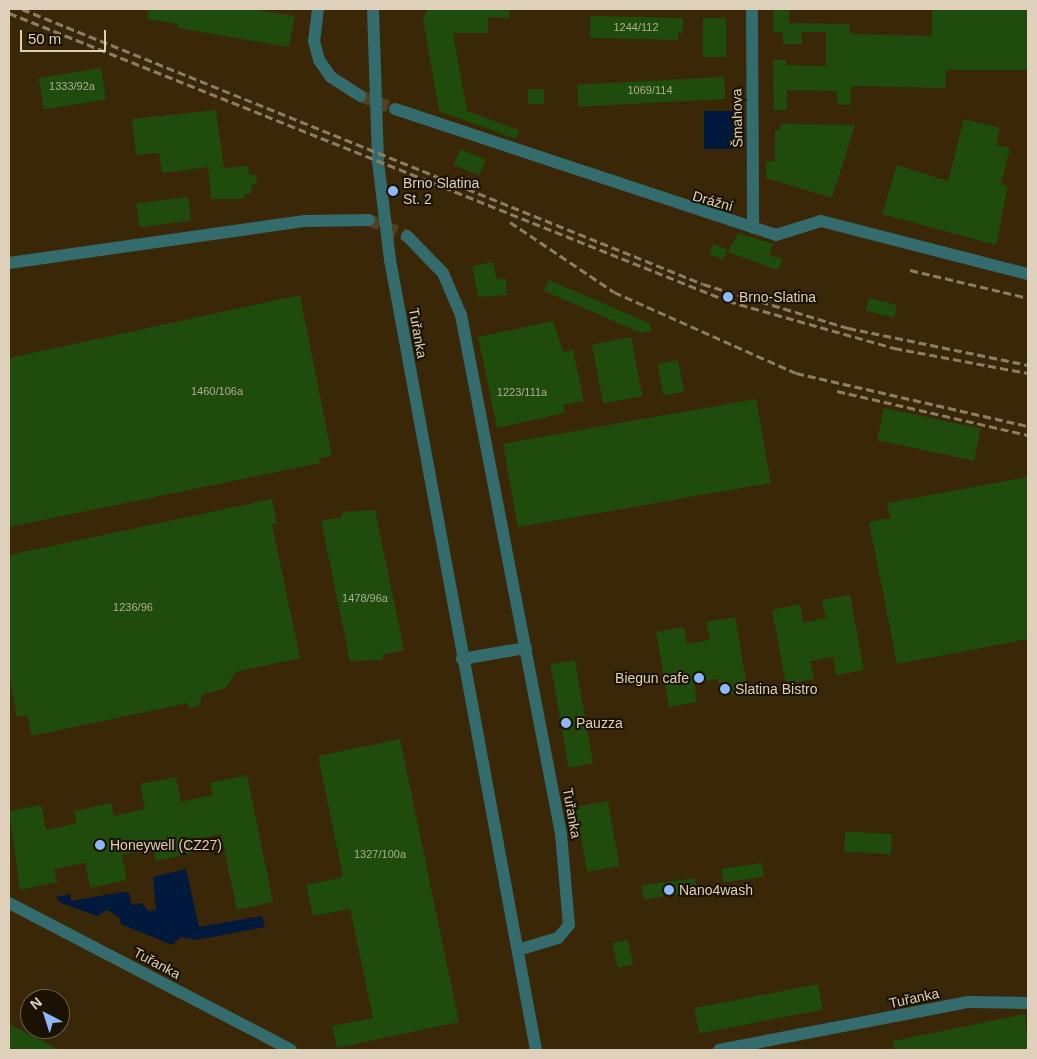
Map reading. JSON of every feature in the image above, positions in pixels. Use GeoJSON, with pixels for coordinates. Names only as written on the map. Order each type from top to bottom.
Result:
{"type":"FeatureCollection","features":[{"type":"Feature","properties":{"kind":"street"},"geometry":{"type":"LineString","coordinates":[[318,9],[317,54],[331,77],[348,90],[360,96]]}},
{"type":"Feature","properties":{"kind":"street","name":"Tuřanka"},"geometry":{"type":"LineString","coordinates":[[373,9],[382,207],[395,290],[462,658],[536,1050]]}},
{"type":"Feature","properties":{"kind":"street","name":"Šmahova"},"geometry":{"type":"LineString","coordinates":[[752,9],[753,228]]}},
{"type":"Feature","properties":{"kind":"street","name":"Drážní"},"geometry":{"type":"LineString","coordinates":[[396,109],[776,235],[822,221],[1028,274]]}},
{"type":"Feature","properties":{"kind":"street"},"geometry":{"type":"LineString","coordinates":[[9,263],[305,221],[370,220]]}},
{"type":"Feature","properties":{"kind":"street","name":"Tuřanka"},"geometry":{"type":"LineString","coordinates":[[407,236],[443,273],[461,315],[561,834],[570,917],[562,936],[518,950]]}},
{"type":"Feature","properties":{"kind":"street"},"geometry":{"type":"LineString","coordinates":[[462,658],[526,648]]}},
{"type":"Feature","properties":{"kind":"street","name":"Tuřanka"},"geometry":{"type":"LineString","coordinates":[[9,903],[291,1050]]}},
{"type":"Feature","properties":{"kind":"street","name":"Tuřanka"},"geometry":{"type":"LineString","coordinates":[[719,1050],[968,1002],[1028,1002]]}},
{"type":"Feature","properties":{"kind":"water"},"geometry":{"type":"Polygon","coordinates":[[[704,111],[733,111],[733,149],[704,149],[704,111]]]}},
{"type":"Feature","properties":{"kind":"water"},"geometry":{"type":"Polygon","coordinates":[[[186,869],[199,927],[262,916],[265,927],[196,940],[181,937],[172,945],[121,924],[119,917],[107,910],[97,916],[61,903],[56,897],[70,894],[71,901],[122,892],[129,893],[132,905],[142,903],[148,911],[156,910],[153,877],[186,869]]]}},
{"type":"Feature","properties":{"kind":"building"},"geometry":{"type":"Polygon","coordinates":[[[148,9],[250,9],[295,16],[289,47],[177,28],[178,24],[147,19],[148,9]]]}},
{"type":"Feature","properties":{"kind":"building"},"geometry":{"type":"Polygon","coordinates":[[[427,9],[509,9],[509,18],[488,17],[488,33],[453,33],[467,111],[519,130],[516,139],[439,111],[423,20],[427,9]]]}},
{"type":"Feature","properties":{"kind":"building"},"geometry":{"type":"Polygon","coordinates":[[[773,9],[789,9],[789,23],[849,24],[851,34],[932,36],[932,9],[1028,9],[1028,70],[946,70],[946,88],[851,86],[851,105],[837,104],[837,91],[787,90],[787,110],[774,110],[773,60],[786,60],[786,65],[826,66],[826,32],[802,32],[802,44],[783,44],[783,32],[773,32],[773,9]]]}},
{"type":"Feature","properties":{"kind":"building"},"geometry":{"type":"Polygon","coordinates":[[[590,16],[683,18],[683,33],[678,32],[678,40],[590,38],[590,16]]]}},
{"type":"Feature","properties":{"kind":"building"},"geometry":{"type":"Polygon","coordinates":[[[703,18],[726,18],[726,57],[703,57],[703,18]]]}},
{"type":"Feature","properties":{"kind":"building"},"geometry":{"type":"Polygon","coordinates":[[[101,68],[106,100],[44,109],[39,78],[101,68]]]}},
{"type":"Feature","properties":{"kind":"building"},"geometry":{"type":"Polygon","coordinates":[[[724,77],[725,99],[578,107],[577,85],[724,77]]]}},
{"type":"Feature","properties":{"kind":"building"},"geometry":{"type":"Polygon","coordinates":[[[528,89],[544,89],[544,104],[528,104],[528,89]]]}},
{"type":"Feature","properties":{"kind":"building"},"geometry":{"type":"Polygon","coordinates":[[[216,110],[224,168],[248,166],[249,175],[256,175],[257,184],[251,185],[252,193],[243,195],[244,199],[211,199],[208,167],[162,173],[159,153],[136,155],[132,119],[216,110]]]}},
{"type":"Feature","properties":{"kind":"building"},"geometry":{"type":"Polygon","coordinates":[[[964,119],[1000,128],[996,145],[1010,148],[1001,184],[1008,186],[996,245],[882,214],[897,165],[948,181],[964,119]]]}},
{"type":"Feature","properties":{"kind":"building"},"geometry":{"type":"Polygon","coordinates":[[[780,124],[855,125],[832,198],[766,178],[766,162],[775,161],[775,130],[780,130],[780,124]]]}},
{"type":"Feature","properties":{"kind":"building"},"geometry":{"type":"Polygon","coordinates":[[[460,149],[486,160],[479,176],[453,165],[460,149]]]}},
{"type":"Feature","properties":{"kind":"building","name":"Brno Slatina St. 2"},"geometry":{"type":"Polygon","coordinates":[[[390,183],[401,190],[397,199],[390,196],[390,183]]]}},
{"type":"Feature","properties":{"kind":"building"},"geometry":{"type":"Polygon","coordinates":[[[188,197],[191,221],[139,227],[136,203],[188,197]]]}},
{"type":"Feature","properties":{"kind":"building"},"geometry":{"type":"Polygon","coordinates":[[[738,233],[773,244],[769,255],[782,259],[778,270],[728,252],[738,233]]]}},
{"type":"Feature","properties":{"kind":"building"},"geometry":{"type":"Polygon","coordinates":[[[713,244],[727,249],[723,259],[709,254],[713,244]]]}},
{"type":"Feature","properties":{"kind":"building"},"geometry":{"type":"Polygon","coordinates":[[[493,262],[497,280],[506,278],[507,295],[478,297],[472,266],[493,262]]]}},
{"type":"Feature","properties":{"kind":"building"},"geometry":{"type":"Polygon","coordinates":[[[549,280],[649,323],[651,331],[641,333],[544,291],[549,280]]]}},
{"type":"Feature","properties":{"kind":"building"},"geometry":{"type":"Polygon","coordinates":[[[300,295],[332,456],[319,458],[320,463],[9,527],[9,358],[300,295]]]}},
{"type":"Feature","properties":{"kind":"building"},"geometry":{"type":"Polygon","coordinates":[[[869,298],[897,305],[894,318],[866,311],[869,298]]]}},
{"type":"Feature","properties":{"kind":"building"},"geometry":{"type":"Polygon","coordinates":[[[553,321],[563,352],[573,350],[584,401],[563,405],[565,413],[497,428],[478,337],[553,321]]]}},
{"type":"Feature","properties":{"kind":"building"},"geometry":{"type":"Polygon","coordinates":[[[631,337],[642,396],[603,404],[592,345],[631,337]]]}},
{"type":"Feature","properties":{"kind":"building"},"geometry":{"type":"Polygon","coordinates":[[[678,360],[684,391],[663,395],[657,364],[678,360]]]}},
{"type":"Feature","properties":{"kind":"building"},"geometry":{"type":"Polygon","coordinates":[[[756,399],[771,483],[518,527],[503,444],[756,399]]]}},
{"type":"Feature","properties":{"kind":"building"},"geometry":{"type":"Polygon","coordinates":[[[884,408],[981,429],[974,461],[877,440],[884,408]]]}},
{"type":"Feature","properties":{"kind":"building"},"geometry":{"type":"Polygon","coordinates":[[[1028,477],[1028,639],[897,664],[869,522],[890,518],[887,503],[1028,477]]]}},
{"type":"Feature","properties":{"kind":"building"},"geometry":{"type":"Polygon","coordinates":[[[272,499],[277,523],[272,524],[300,658],[235,672],[226,688],[202,695],[199,706],[189,708],[188,703],[32,736],[27,715],[17,717],[9,677],[9,555],[272,499]]]}},
{"type":"Feature","properties":{"kind":"building"},"geometry":{"type":"Polygon","coordinates":[[[375,510],[404,650],[382,655],[383,660],[350,661],[321,521],[343,517],[342,512],[375,510]]]}},
{"type":"Feature","properties":{"kind":"building"},"geometry":{"type":"Polygon","coordinates":[[[850,595],[864,670],[836,675],[833,657],[810,661],[814,679],[786,684],[772,610],[800,604],[803,623],[826,618],[822,600],[850,595]]]}},
{"type":"Feature","properties":{"kind":"building"},"geometry":{"type":"Polygon","coordinates":[[[735,617],[748,692],[721,696],[718,679],[694,683],[697,702],[669,707],[656,632],[684,627],[687,644],[710,640],[706,622],[735,617]]]}},
{"type":"Feature","properties":{"kind":"building"},"geometry":{"type":"Polygon","coordinates":[[[575,660],[593,763],[569,768],[550,664],[575,660]]]}},
{"type":"Feature","properties":{"kind":"building"},"geometry":{"type":"Polygon","coordinates":[[[400,739],[459,1022],[337,1048],[332,1026],[373,1018],[350,909],[313,916],[306,885],[343,877],[318,756],[400,739]]]}},
{"type":"Feature","properties":{"kind":"building","name":"Honeywell (CZ27)"},"geometry":{"type":"Polygon","coordinates":[[[247,775],[273,902],[237,910],[221,834],[189,841],[192,853],[156,861],[153,849],[122,855],[127,880],[90,888],[85,863],[54,869],[57,882],[20,890],[9,811],[41,805],[46,830],[77,823],[74,811],[111,803],[114,816],[145,809],[140,784],[176,777],[181,802],[213,795],[210,783],[247,775]]]}},
{"type":"Feature","properties":{"kind":"building"},"geometry":{"type":"Polygon","coordinates":[[[608,801],[619,866],[587,872],[576,807],[608,801]]]}},
{"type":"Feature","properties":{"kind":"building"},"geometry":{"type":"Polygon","coordinates":[[[845,832],[892,834],[891,854],[844,852],[845,832]]]}},
{"type":"Feature","properties":{"kind":"building"},"geometry":{"type":"Polygon","coordinates":[[[762,863],[764,877],[723,883],[721,869],[762,863]]]}},
{"type":"Feature","properties":{"kind":"building","name":"Nano4wash"},"geometry":{"type":"Polygon","coordinates":[[[695,878],[697,892],[643,899],[642,886],[695,878]]]}},
{"type":"Feature","properties":{"kind":"building"},"geometry":{"type":"Polygon","coordinates":[[[628,940],[633,964],[618,968],[612,943],[628,940]]]}},
{"type":"Feature","properties":{"kind":"building"},"geometry":{"type":"Polygon","coordinates":[[[818,984],[823,1010],[699,1034],[694,1008],[818,984]]]}},
{"type":"Feature","properties":{"kind":"building"},"geometry":{"type":"Polygon","coordinates":[[[1025,1014],[1028,1050],[894,1050],[893,1041],[1025,1014]]]}},
{"type":"Feature","properties":{"kind":"building"},"geometry":{"type":"Polygon","coordinates":[[[9,1024],[20,1030],[20,1039],[38,1039],[60,1050],[9,1050],[9,1024]]]}},
{"type":"Feature","properties":{"kind":"tunnel"},"geometry":{"type":"LineString","coordinates":[[360,96],[395,109]]}},
{"type":"Feature","properties":{"kind":"tunnel"},"geometry":{"type":"LineString","coordinates":[[369,220],[407,236]]}},
{"type":"Feature","properties":{"kind":"railway"},"geometry":{"type":"LineString","coordinates":[[22,9],[703,284],[848,328],[1028,365]]}},
{"type":"Feature","properties":{"kind":"railway"},"geometry":{"type":"LineString","coordinates":[[9,13],[728,301],[894,348],[1028,373]]}},
{"type":"Feature","properties":{"kind":"railway"},"geometry":{"type":"LineString","coordinates":[[510,222],[614,292],[796,373],[1028,426]]}},
{"type":"Feature","properties":{"kind":"railway"},"geometry":{"type":"LineString","coordinates":[[910,270],[1028,298]]}},
{"type":"Feature","properties":{"kind":"railway"},"geometry":{"type":"LineString","coordinates":[[837,391],[1028,435]]}},
{"type":"Feature","properties":{"kind":"place","name":"Brno Slatina St. 2"},"geometry":{"type":"Point","coordinates":[393,191]}},
{"type":"Feature","properties":{"kind":"place","name":"Brno-Slatina"},"geometry":{"type":"Point","coordinates":[728,297]}},
{"type":"Feature","properties":{"kind":"place","name":"Biegun cafe"},"geometry":{"type":"Point","coordinates":[699,678]}},
{"type":"Feature","properties":{"kind":"place","name":"Slatina Bistro"},"geometry":{"type":"Point","coordinates":[725,689]}},
{"type":"Feature","properties":{"kind":"place","name":"Pauzza"},"geometry":{"type":"Point","coordinates":[566,723]}},
{"type":"Feature","properties":{"kind":"place","name":"Honeywell (CZ27)"},"geometry":{"type":"Point","coordinates":[100,845]}},
{"type":"Feature","properties":{"kind":"place","name":"Nano4wash"},"geometry":{"type":"Point","coordinates":[669,890]}}]}
